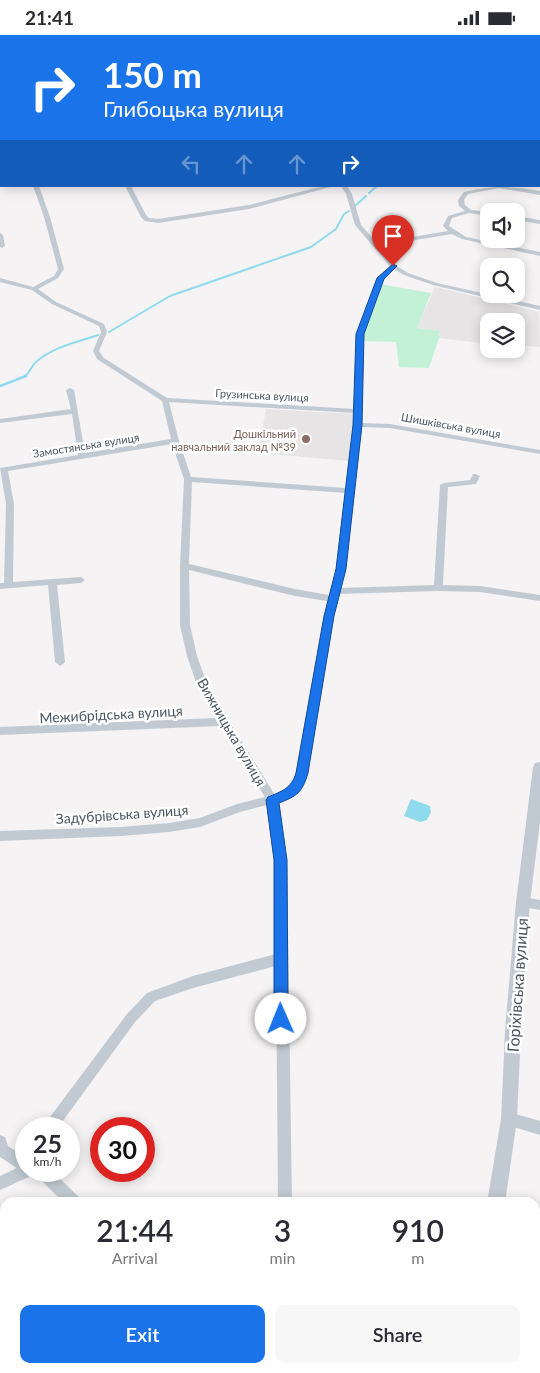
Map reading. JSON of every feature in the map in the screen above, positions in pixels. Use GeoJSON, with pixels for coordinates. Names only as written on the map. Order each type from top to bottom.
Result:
{"type":"FeatureCollection","features":[{"type":"Feature","properties":{"kind":"street"},"geometry":{"type":"LineString","coordinates":[[34,289],[56,277],[60,269],[47,217],[36,187]]}},
{"type":"Feature","properties":{"kind":"street"},"geometry":{"type":"LineString","coordinates":[[128,187],[143,216],[147,220],[158,221],[249,207],[327,187]]}},
{"type":"Feature","properties":{"kind":"street"},"geometry":{"type":"LineString","coordinates":[[345,187],[349,194],[358,225],[393,266],[406,274],[436,284],[540,308]]}},
{"type":"Feature","properties":{"kind":"street"},"geometry":{"type":"LineString","coordinates":[[469,211],[462,206],[461,200],[466,193],[496,187],[540,193]]}},
{"type":"Feature","properties":{"kind":"street"},"geometry":{"type":"LineString","coordinates":[[453,233],[446,226],[450,217],[469,211],[480,213]]}},
{"type":"Feature","properties":{"kind":"street"},"geometry":{"type":"LineString","coordinates":[[525,220],[540,222]]}},
{"type":"Feature","properties":{"kind":"street"},"geometry":{"type":"LineString","coordinates":[[376,245],[453,233],[479,241],[540,254]]}},
{"type":"Feature","properties":{"kind":"street"},"geometry":{"type":"LineString","coordinates":[[0,235],[2,246]]}},
{"type":"Feature","properties":{"kind":"street","name":"Задубрівська вулиця"},"geometry":{"type":"LineString","coordinates":[[0,836],[108,831],[196,824],[243,807],[292,793],[298,785],[302,773],[333,595],[341,569],[358,425],[360,334],[381,278],[393,266]]}},
{"type":"Feature","properties":{"kind":"street"},"geometry":{"type":"LineString","coordinates":[[0,280],[34,289],[54,303],[102,325],[104,332],[96,351],[101,359],[165,400]]}},
{"type":"Feature","properties":{"kind":"street"},"geometry":{"type":"LineString","coordinates":[[70,390],[82,457]]}},
{"type":"Feature","properties":{"kind":"street","name":"Грузинська вулиця"},"geometry":{"type":"LineString","coordinates":[[165,400],[357,411]]}},
{"type":"Feature","properties":{"kind":"street","name":"Вижницька вулиця"},"geometry":{"type":"LineString","coordinates":[[165,400],[175,441],[188,479],[184,566],[185,625],[192,656],[203,688],[272,800],[280,860],[285,1197]]}},
{"type":"Feature","properties":{"kind":"street"},"geometry":{"type":"LineString","coordinates":[[0,421],[75,411]]}},
{"type":"Feature","properties":{"kind":"street","name":"Шишківська вулиця"},"geometry":{"type":"LineString","coordinates":[[358,425],[390,426],[540,452]]}},
{"type":"Feature","properties":{"kind":"street","name":"Замостянська вулиця"},"geometry":{"type":"LineString","coordinates":[[2,470],[175,441]]}},
{"type":"Feature","properties":{"kind":"street"},"geometry":{"type":"LineString","coordinates":[[2,470],[10,504],[4,586],[81,580]]}},
{"type":"Feature","properties":{"kind":"street"},"geometry":{"type":"LineString","coordinates":[[438,588],[444,485],[473,483],[476,476]]}},
{"type":"Feature","properties":{"kind":"street"},"geometry":{"type":"LineString","coordinates":[[188,479],[351,491]]}},
{"type":"Feature","properties":{"kind":"street"},"geometry":{"type":"LineString","coordinates":[[184,566],[213,571],[290,593],[333,595],[438,588],[480,589],[540,598]]}},
{"type":"Feature","properties":{"kind":"street"},"geometry":{"type":"LineString","coordinates":[[52,581],[60,662]]}},
{"type":"Feature","properties":{"kind":"street","name":"Межибрідська вулиця"},"geometry":{"type":"LineString","coordinates":[[0,731],[224,722]]}},
{"type":"Feature","properties":{"kind":"street","name":"Горіхівська вулиця"},"geometry":{"type":"LineString","coordinates":[[497,1197],[509,1119],[513,1031],[523,902],[540,767]]}},
{"type":"Feature","properties":{"kind":"street"},"geometry":{"type":"LineString","coordinates":[[523,902],[540,905]]}},
{"type":"Feature","properties":{"kind":"street"},"geometry":{"type":"LineString","coordinates":[[57,1117],[131,1017],[151,997],[193,982],[280,959]]}},
{"type":"Feature","properties":{"kind":"street"},"geometry":{"type":"LineString","coordinates":[[509,1119],[540,1128]]}},
{"type":"Feature","properties":{"kind":"street"},"geometry":{"type":"LineString","coordinates":[[0,1142],[3,1151],[15,1159]]}},
{"type":"Feature","properties":{"kind":"street"},"geometry":{"type":"LineString","coordinates":[[0,1183],[15,1176]]}},
{"type":"Feature","properties":{"kind":"street"},"geometry":{"type":"LineString","coordinates":[[53,1182],[70,1197]]}},
{"type":"Feature","properties":{"kind":"shaded area"},"geometry":{"type":"Polygon","coordinates":[[[435,287],[480,298],[480,303],[502,303],[539,312],[540,347],[525,346],[525,313],[480,313],[480,343],[439,338],[440,331],[417,328],[435,287]]]}},
{"type":"Feature","properties":{"kind":"shaded area","name":"Дошкільний навчальний заклад №39"},"geometry":{"type":"Polygon","coordinates":[[[266,409],[354,414],[349,461],[258,453],[266,409]]]}},
{"type":"Feature","properties":{"kind":"green space"},"geometry":{"type":"Polygon","coordinates":[[[380,284],[431,293],[417,328],[440,331],[429,368],[399,367],[396,342],[364,341],[365,326],[380,284]]]}},
{"type":"Feature","properties":{"kind":"water"},"geometry":{"type":"Polygon","coordinates":[[[411,799],[430,806],[431,812],[427,820],[420,822],[404,816],[411,799]]]}},
{"type":"Feature","properties":{"kind":"waterway"},"geometry":{"type":"LineString","coordinates":[[369,193],[376,187]]}},
{"type":"Feature","properties":{"kind":"waterway"},"geometry":{"type":"LineString","coordinates":[[355,206],[366,196]]}},
{"type":"Feature","properties":{"kind":"waterway"},"geometry":{"type":"LineString","coordinates":[[109,332],[170,296],[311,247],[336,229],[344,214],[349,211]]}},
{"type":"Feature","properties":{"kind":"waterway"},"geometry":{"type":"LineString","coordinates":[[25,377],[36,362],[50,352],[98,335]]}},
{"type":"Feature","properties":{"kind":"waterway"},"geometry":{"type":"LineString","coordinates":[[0,386],[25,377]]}},
{"type":"Feature","properties":{"kind":"place","name":"Дошкільний навчальний заклад №39"},"geometry":{"type":"Point","coordinates":[306,439]}},
{"type":"Feature","properties":{"kind":"route"},"geometry":{"type":"LineString","coordinates":[[281,1019],[280,860],[272,800],[292,793],[298,785],[302,773],[329,616],[341,569],[358,425],[360,334],[381,278],[393,266]]}}]}
